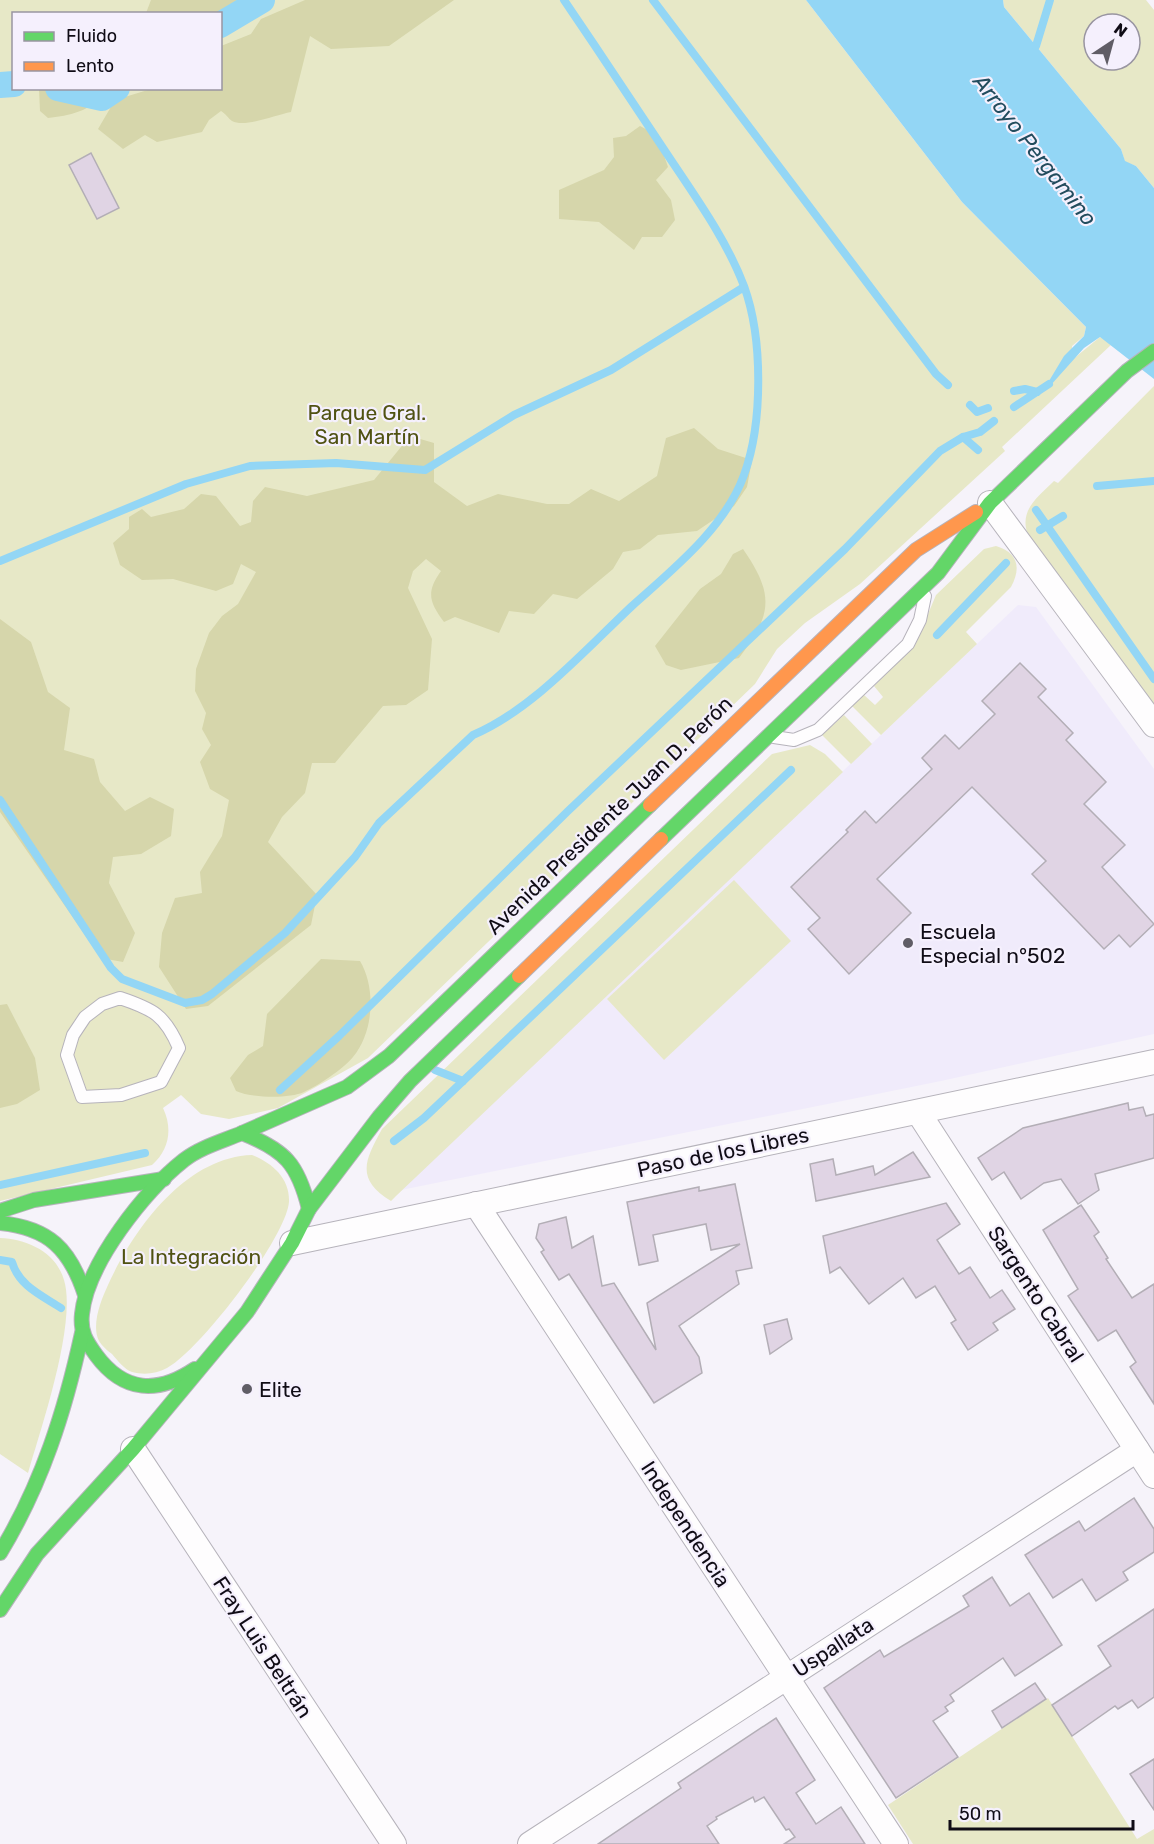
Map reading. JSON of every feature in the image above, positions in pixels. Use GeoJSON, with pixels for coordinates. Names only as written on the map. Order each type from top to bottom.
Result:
{"type":"FeatureCollection","features":[{"type":"Feature","properties":{"kind":"main road","name":"Avenida Presidente Juan D. Perón"},"geometry":{"type":"LineString","coordinates":[[0,1610],[37,1554],[133,1449],[247,1312],[292,1243],[309,1209],[379,1117],[410,1082],[771,737],[928,583],[990,503],[1127,371],[1154,351]]}},
{"type":"Feature","properties":{"kind":"main road","name":"Avenida Presidente Juan D. Perón"},"geometry":{"type":"LineString","coordinates":[[0,1553],[31,1498],[54,1445],[68,1401],[82,1334],[85,1295],[126,1222],[164,1179],[198,1151],[347,1088],[389,1056],[916,549],[990,503]]}},
{"type":"Feature","properties":{"kind":"main road"},"geometry":{"type":"LineString","coordinates":[[242,1134],[271,1143],[291,1160],[303,1180],[309,1209]]}},
{"type":"Feature","properties":{"kind":"main road"},"geometry":{"type":"LineString","coordinates":[[0,1211],[34,1200],[164,1179]]}},
{"type":"Feature","properties":{"kind":"main road"},"geometry":{"type":"LineString","coordinates":[[0,1222],[37,1231],[63,1248],[79,1272],[85,1295]]}},
{"type":"Feature","properties":{"kind":"main road","name":"Avenida Presidente Juan D. Perón"},"geometry":{"type":"LineString","coordinates":[[82,1334],[100,1361],[120,1381],[149,1388],[172,1383],[208,1359]]}},
{"type":"Feature","properties":{"kind":"street"},"geometry":{"type":"LineString","coordinates":[[990,503],[1154,725]]}},
{"type":"Feature","properties":{"kind":"street","name":"Paso de los Libres"},"geometry":{"type":"LineString","coordinates":[[292,1243],[1154,1062]]}},
{"type":"Feature","properties":{"kind":"street","name":"Sargento Cabral"},"geometry":{"type":"LineString","coordinates":[[918,1112],[1154,1476]]}},
{"type":"Feature","properties":{"kind":"street","name":"Independencia"},"geometry":{"type":"LineString","coordinates":[[476,1204],[896,1844]]}},
{"type":"Feature","properties":{"kind":"street","name":"Fray Luis Beltrán"},"geometry":{"type":"LineString","coordinates":[[133,1449],[394,1844]]}},
{"type":"Feature","properties":{"kind":"street","name":"Uspallata"},"geometry":{"type":"LineString","coordinates":[[530,1844],[1137,1450]]}},
{"type":"Feature","properties":{"kind":"lane"},"geometry":{"type":"LineString","coordinates":[[747,712],[771,737],[794,740],[818,730],[908,644],[920,620],[928,583]]}},
{"type":"Feature","properties":{"kind":"lane"},"geometry":{"type":"LineString","coordinates":[[120,998],[158,1014],[170,1026],[179,1048],[161,1082],[120,1095],[82,1097],[67,1055],[73,1035],[85,1017],[102,1004],[120,998]]}},
{"type":"Feature","properties":{"kind":"shaded area","name":"Escuela Especial n°502"},"geometry":{"type":"Polygon","coordinates":[[[1018,605],[1036,607],[1154,769],[1154,1034],[941,1081],[401,1190],[1018,605]]]}},
{"type":"Feature","properties":{"kind":"green space","name":"Parque Gral. San Martín"},"geometry":{"type":"Polygon","coordinates":[[[0,0],[806,0],[962,202],[1086,327],[1084,336],[1072,346],[1072,360],[1100,337],[1112,344],[1002,447],[1005,451],[860,584],[805,623],[777,649],[755,684],[368,1058],[278,1108],[229,1119],[201,1114],[181,1095],[163,1108],[168,1124],[168,1139],[162,1153],[152,1165],[0,1201],[0,0]]]}},
{"type":"Feature","properties":{"kind":"green space"},"geometry":{"type":"Polygon","coordinates":[[[151,0],[236,0],[241,4],[233,28],[222,33],[222,12],[146,12],[151,0]]]}},
{"type":"Feature","properties":{"kind":"green space"},"geometry":{"type":"Polygon","coordinates":[[[305,0],[454,0],[389,46],[331,49],[310,36],[291,112],[238,123],[232,121],[221,111],[209,120],[202,132],[157,142],[145,135],[123,149],[98,129],[115,100],[148,90],[222,90],[222,46],[251,34],[261,19],[305,0]]]}},
{"type":"Feature","properties":{"kind":"green space"},"geometry":{"type":"Polygon","coordinates":[[[1003,0],[1146,0],[1154,10],[1154,188],[1136,166],[1125,162],[1121,149],[1004,7],[1003,0]]]}},
{"type":"Feature","properties":{"kind":"green space"},"geometry":{"type":"Polygon","coordinates":[[[39,90],[110,90],[83,110],[68,115],[48,118],[40,111],[39,90]]]}},
{"type":"Feature","properties":{"kind":"green space"},"geometry":{"type":"Polygon","coordinates":[[[640,126],[657,135],[668,167],[656,180],[671,200],[675,220],[662,237],[642,237],[634,250],[599,222],[559,219],[559,190],[604,170],[614,157],[613,138],[626,136],[640,126]]]}},
{"type":"Feature","properties":{"kind":"green space"},"geometry":{"type":"Polygon","coordinates":[[[1154,386],[1154,704],[1027,532],[1026,516],[1037,498],[1054,481],[1058,483],[1154,386]]]}},
{"type":"Feature","properties":{"kind":"green space"},"geometry":{"type":"Polygon","coordinates":[[[694,428],[718,449],[752,460],[747,487],[734,506],[697,531],[658,535],[640,549],[623,552],[613,569],[577,599],[553,594],[534,614],[509,611],[499,633],[455,617],[444,622],[435,609],[431,597],[433,585],[441,571],[426,559],[413,571],[408,588],[432,639],[428,690],[406,705],[383,706],[335,763],[312,763],[305,793],[282,817],[268,842],[317,895],[311,925],[208,1006],[186,1009],[159,967],[162,933],[175,898],[202,893],[200,872],[222,836],[229,800],[210,789],[200,762],[211,745],[202,729],[206,713],[195,691],[196,669],[209,633],[222,616],[238,604],[256,572],[241,564],[233,584],[216,591],[173,579],[142,580],[120,565],[113,543],[129,529],[129,517],[142,509],[151,517],[184,509],[201,494],[216,496],[240,526],[251,522],[253,501],[265,487],[307,496],[374,480],[410,436],[434,443],[434,482],[467,506],[498,494],[547,504],[569,504],[591,489],[619,501],[657,476],[666,438],[694,428]]]}},
{"type":"Feature","properties":{"kind":"green space"},"geometry":{"type":"Polygon","coordinates":[[[996,546],[1013,556],[1016,561],[1016,573],[1011,587],[966,632],[977,644],[881,735],[852,706],[864,695],[875,705],[883,697],[874,686],[915,645],[936,595],[984,549],[996,546]]]}},
{"type":"Feature","properties":{"kind":"green space"},"geometry":{"type":"Polygon","coordinates":[[[743,549],[761,579],[765,605],[763,617],[750,643],[739,658],[681,670],[666,665],[655,646],[700,589],[721,574],[733,554],[743,549]]]}},
{"type":"Feature","properties":{"kind":"green space"},"geometry":{"type":"Polygon","coordinates":[[[0,619],[31,642],[48,692],[70,708],[64,750],[94,759],[100,782],[125,811],[150,797],[174,809],[171,836],[141,854],[113,857],[109,883],[135,933],[123,962],[101,958],[0,812],[0,619]]]}},
{"type":"Feature","properties":{"kind":"green space"},"geometry":{"type":"Polygon","coordinates":[[[844,715],[872,744],[851,764],[822,735],[844,715]]]}},
{"type":"Feature","properties":{"kind":"green space"},"geometry":{"type":"Polygon","coordinates":[[[810,745],[825,754],[843,772],[391,1201],[380,1193],[372,1185],[367,1168],[371,1150],[382,1129],[772,754],[810,745]]]}},
{"type":"Feature","properties":{"kind":"green space"},"geometry":{"type":"Polygon","coordinates":[[[734,880],[791,941],[664,1060],[607,999],[734,880]]]}},
{"type":"Feature","properties":{"kind":"green space"},"geometry":{"type":"Polygon","coordinates":[[[321,959],[360,961],[365,972],[369,984],[370,1010],[369,1023],[360,1047],[343,1067],[304,1092],[270,1097],[236,1091],[230,1078],[248,1055],[263,1046],[267,1014],[321,959]]]}},
{"type":"Feature","properties":{"kind":"green space"},"geometry":{"type":"Polygon","coordinates":[[[7,1004],[35,1058],[40,1090],[17,1104],[0,1108],[0,1005],[7,1004]]]}},
{"type":"Feature","properties":{"kind":"green space","name":"La Integración"},"geometry":{"type":"Polygon","coordinates":[[[252,1155],[266,1162],[278,1172],[289,1193],[284,1219],[273,1241],[239,1292],[200,1340],[182,1357],[167,1368],[154,1373],[129,1371],[100,1343],[96,1328],[96,1320],[103,1298],[119,1264],[147,1220],[164,1200],[184,1183],[205,1168],[228,1159],[252,1155]]]}},
{"type":"Feature","properties":{"kind":"green space"},"geometry":{"type":"Polygon","coordinates":[[[0,1238],[30,1244],[47,1255],[60,1270],[67,1299],[66,1322],[56,1376],[28,1473],[0,1454],[0,1238]]]}},
{"type":"Feature","properties":{"kind":"green space"},"geometry":{"type":"Polygon","coordinates":[[[1048,1698],[1137,1839],[1154,1829],[1154,1844],[913,1844],[888,1805],[1048,1698]]]}},
{"type":"Feature","properties":{"kind":"water","name":"Arroyo Pergamino"},"geometry":{"type":"Polygon","coordinates":[[[806,0],[1003,0],[1004,7],[1121,149],[1125,161],[1136,166],[1154,188],[1154,379],[1100,337],[1084,348],[1050,386],[1049,381],[1064,356],[1084,336],[1086,327],[962,202],[806,0]]]}},
{"type":"Feature","properties":{"kind":"building"},"geometry":{"type":"Polygon","coordinates":[[[91,153],[119,208],[97,219],[69,165],[91,153]]]}},
{"type":"Feature","properties":{"kind":"building"},"geometry":{"type":"Polygon","coordinates":[[[1020,663],[1046,689],[1038,697],[1073,733],[1066,740],[1106,782],[1084,804],[1125,845],[1102,867],[1154,924],[1130,947],[1119,935],[1104,949],[1032,874],[1046,861],[972,787],[877,879],[911,913],[849,974],[808,929],[820,918],[791,887],[848,832],[846,830],[865,811],[876,823],[932,769],[922,758],[945,735],[959,749],[995,714],[982,701],[1020,663]]]}},
{"type":"Feature","properties":{"kind":"building"},"geometry":{"type":"Polygon","coordinates":[[[1128,1103],[1129,1110],[1143,1107],[1146,1116],[1154,1114],[1154,1158],[1095,1174],[1099,1190],[1078,1204],[1061,1179],[1044,1183],[1021,1199],[1004,1172],[992,1180],[978,1158],[1023,1128],[1128,1103]]]}},
{"type":"Feature","properties":{"kind":"building"},"geometry":{"type":"Polygon","coordinates":[[[913,1152],[930,1177],[816,1201],[810,1164],[833,1159],[836,1175],[873,1166],[875,1175],[913,1152]]]}},
{"type":"Feature","properties":{"kind":"building"},"geometry":{"type":"Polygon","coordinates":[[[735,1184],[752,1268],[736,1271],[739,1284],[679,1326],[699,1357],[702,1373],[654,1403],[569,1274],[559,1280],[541,1252],[544,1250],[536,1238],[539,1224],[566,1217],[572,1248],[593,1236],[602,1286],[614,1283],[656,1350],[647,1303],[740,1244],[711,1250],[706,1224],[653,1235],[658,1261],[639,1265],[627,1202],[699,1187],[699,1191],[735,1184]]]}},
{"type":"Feature","properties":{"kind":"building"},"geometry":{"type":"Polygon","coordinates":[[[946,1203],[960,1224],[937,1240],[959,1274],[970,1267],[990,1298],[1002,1290],[1015,1309],[993,1323],[998,1330],[968,1350],[951,1323],[956,1320],[935,1286],[916,1298],[903,1278],[869,1304],[840,1267],[830,1273],[823,1236],[946,1203]]]}},
{"type":"Feature","properties":{"kind":"building"},"geometry":{"type":"Polygon","coordinates":[[[1081,1205],[1099,1232],[1094,1236],[1108,1258],[1106,1259],[1132,1298],[1154,1284],[1154,1404],[1130,1367],[1136,1362],[1116,1330],[1098,1341],[1068,1296],[1078,1289],[1043,1230],[1081,1205]]]}},
{"type":"Feature","properties":{"kind":"building"},"geometry":{"type":"Polygon","coordinates":[[[787,1319],[792,1339],[770,1354],[764,1325],[787,1319]]]}},
{"type":"Feature","properties":{"kind":"building"},"geometry":{"type":"Polygon","coordinates":[[[1134,1498],[1154,1529],[1154,1552],[1123,1572],[1128,1580],[1096,1601],[1082,1579],[1053,1598],[1025,1555],[1079,1521],[1085,1531],[1134,1498]]]}},
{"type":"Feature","properties":{"kind":"building"},"geometry":{"type":"Polygon","coordinates":[[[992,1577],[1010,1606],[1029,1593],[1062,1645],[1015,1676],[1003,1658],[950,1695],[954,1701],[945,1707],[948,1711],[933,1721],[958,1757],[896,1798],[824,1688],[880,1650],[884,1657],[969,1606],[963,1596],[992,1577]]]}},
{"type":"Feature","properties":{"kind":"building"},"geometry":{"type":"Polygon","coordinates":[[[1154,1609],[1154,1697],[1138,1708],[1132,1700],[1118,1709],[1115,1706],[1072,1736],[1052,1705],[1111,1666],[1098,1646],[1154,1609]]]}},
{"type":"Feature","properties":{"kind":"building"},"geometry":{"type":"Polygon","coordinates":[[[1035,1683],[1046,1699],[1002,1728],[992,1711],[1035,1683]]]}},
{"type":"Feature","properties":{"kind":"building"},"geometry":{"type":"Polygon","coordinates":[[[776,1718],[815,1780],[796,1793],[816,1824],[841,1807],[865,1844],[784,1844],[795,1837],[789,1829],[786,1830],[764,1797],[755,1802],[753,1797],[716,1817],[717,1819],[707,1826],[719,1844],[598,1844],[681,1788],[678,1783],[776,1718]]]}},
{"type":"Feature","properties":{"kind":"building"},"geometry":{"type":"Polygon","coordinates":[[[1154,1759],[1154,1810],[1130,1774],[1154,1759]]]}},
{"type":"Feature","properties":{"kind":"waterway"},"geometry":{"type":"LineString","coordinates":[[222,24],[262,0]]}},
{"type":"Feature","properties":{"kind":"waterway"},"geometry":{"type":"LineString","coordinates":[[0,800],[111,968],[122,979],[185,1003],[202,1000],[285,933],[355,857],[379,823],[473,735],[516,710],[557,678],[680,563],[724,513],[744,475],[755,431],[757,355],[755,330],[744,286],[711,221],[564,0]]}},
{"type":"Feature","properties":{"kind":"waterway"},"geometry":{"type":"LineString","coordinates":[[653,0],[936,374],[948,385]]}},
{"type":"Feature","properties":{"kind":"waterway"},"geometry":{"type":"LineString","coordinates":[[1036,46],[1050,0]]}},
{"type":"Feature","properties":{"kind":"waterway"},"geometry":{"type":"LineString","coordinates":[[0,85],[12,84]]}},
{"type":"Feature","properties":{"kind":"waterway"},"geometry":{"type":"LineString","coordinates":[[67,90],[102,98],[114,90]]}},
{"type":"Feature","properties":{"kind":"waterway"},"geometry":{"type":"LineString","coordinates":[[0,561],[186,484],[250,466],[336,463],[425,470],[514,415],[611,370],[744,287]]}},
{"type":"Feature","properties":{"kind":"waterway"},"geometry":{"type":"LineString","coordinates":[[1014,407],[1049,384]]}},
{"type":"Feature","properties":{"kind":"waterway"},"geometry":{"type":"LineString","coordinates":[[1014,391],[1025,389],[1037,392]]}},
{"type":"Feature","properties":{"kind":"waterway"},"geometry":{"type":"LineString","coordinates":[[970,405],[977,412],[988,408]]}},
{"type":"Feature","properties":{"kind":"waterway"},"geometry":{"type":"LineString","coordinates":[[280,1090],[339,1036],[568,811],[845,549],[940,451],[963,437],[980,432],[994,421]]}},
{"type":"Feature","properties":{"kind":"waterway"},"geometry":{"type":"LineString","coordinates":[[963,437],[978,450]]}},
{"type":"Feature","properties":{"kind":"waterway"},"geometry":{"type":"LineString","coordinates":[[1097,486],[1154,481]]}},
{"type":"Feature","properties":{"kind":"waterway"},"geometry":{"type":"LineString","coordinates":[[1036,510],[1154,679]]}},
{"type":"Feature","properties":{"kind":"waterway"},"geometry":{"type":"LineString","coordinates":[[1040,530],[1063,516]]}},
{"type":"Feature","properties":{"kind":"waterway"},"geometry":{"type":"LineString","coordinates":[[937,635],[1006,563]]}},
{"type":"Feature","properties":{"kind":"waterway"},"geometry":{"type":"LineString","coordinates":[[394,1141],[424,1118],[791,770]]}},
{"type":"Feature","properties":{"kind":"waterway"},"geometry":{"type":"LineString","coordinates":[[435,1070],[463,1081]]}},
{"type":"Feature","properties":{"kind":"waterway"},"geometry":{"type":"LineString","coordinates":[[0,1185],[145,1153]]}},
{"type":"Feature","properties":{"kind":"waterway"},"geometry":{"type":"LineString","coordinates":[[0,1260],[12,1262],[25,1284],[61,1308]]}},
{"type":"Feature","properties":{"kind":"traffic: fast"},"geometry":{"type":"LineString","coordinates":[[661,839],[938,573],[990,503],[1127,371],[1154,351]]}},
{"type":"Feature","properties":{"kind":"traffic: fast"},"geometry":{"type":"LineString","coordinates":[[242,1133],[347,1087],[389,1056],[650,805]]}},
{"type":"Feature","properties":{"kind":"traffic: fast"},"geometry":{"type":"LineString","coordinates":[[0,1610],[37,1554],[133,1449],[247,1312],[292,1243],[309,1209],[379,1117],[410,1081],[519,976]]}},
{"type":"Feature","properties":{"kind":"traffic: fast"},"geometry":{"type":"LineString","coordinates":[[195,1369],[168,1383],[155,1386],[130,1383],[107,1368],[87,1341],[82,1320],[86,1294],[106,1251],[120,1230],[152,1190],[184,1160],[205,1148],[242,1133],[269,1146],[288,1160],[300,1181],[309,1209]]}},
{"type":"Feature","properties":{"kind":"traffic: fast"},"geometry":{"type":"LineString","coordinates":[[0,1211],[34,1200],[164,1179]]}},
{"type":"Feature","properties":{"kind":"traffic: fast"},"geometry":{"type":"LineString","coordinates":[[0,1223],[32,1230],[55,1244],[72,1265],[85,1295]]}},
{"type":"Feature","properties":{"kind":"traffic: fast"},"geometry":{"type":"LineString","coordinates":[[0,1553],[40,1474],[60,1419],[82,1333]]}},
{"type":"Feature","properties":{"kind":"traffic: slow"},"geometry":{"type":"LineString","coordinates":[[650,805],[916,550],[976,512]]}},
{"type":"Feature","properties":{"kind":"traffic: slow"},"geometry":{"type":"LineString","coordinates":[[519,976],[661,839]]}},
{"type":"Feature","properties":{"kind":"place","name":"Escuela Especial n°502"},"geometry":{"type":"Point","coordinates":[908,943]}},
{"type":"Feature","properties":{"kind":"place","name":"Elite"},"geometry":{"type":"Point","coordinates":[247,1389]}}]}
